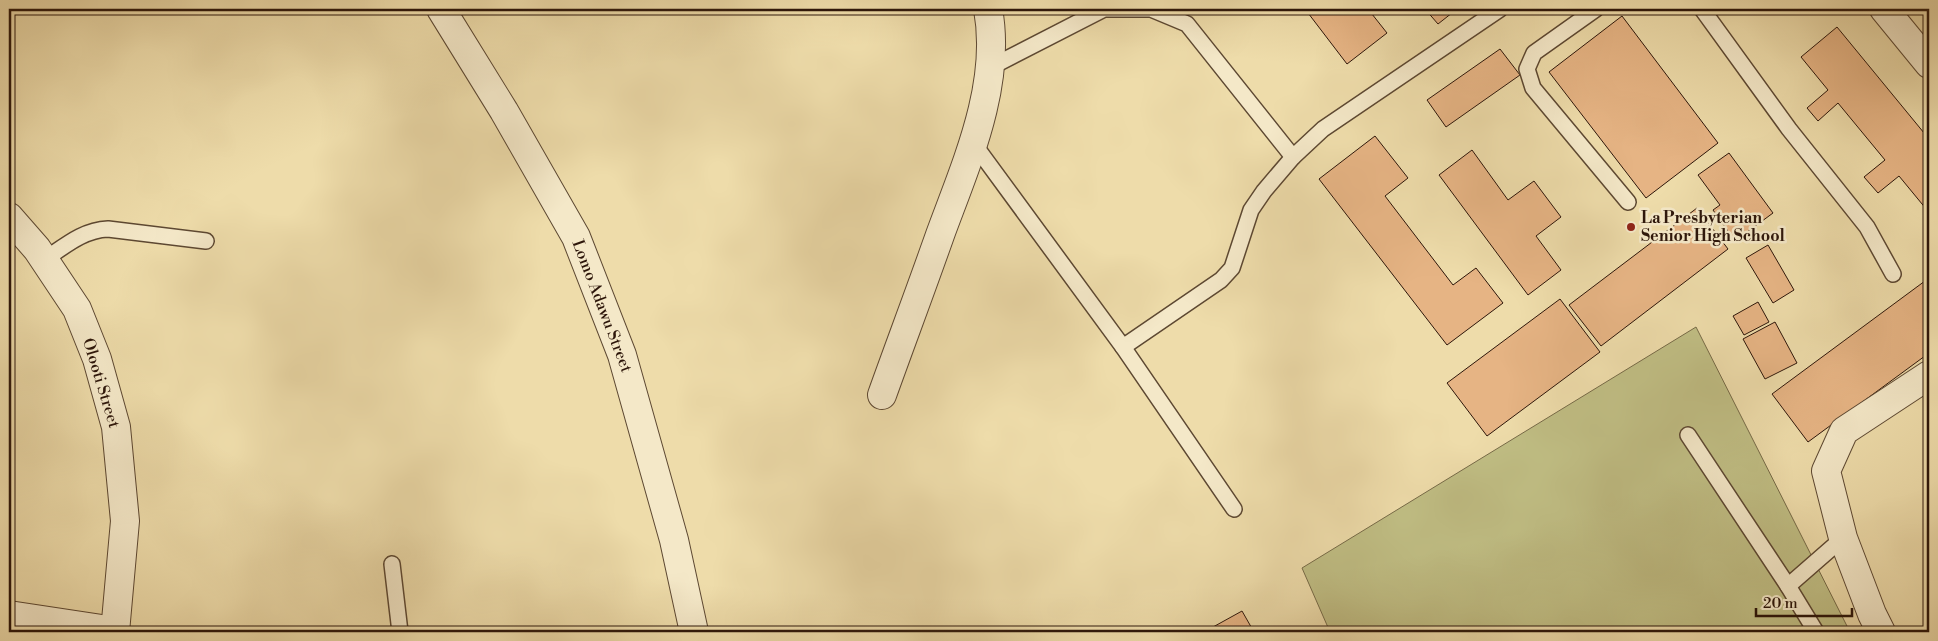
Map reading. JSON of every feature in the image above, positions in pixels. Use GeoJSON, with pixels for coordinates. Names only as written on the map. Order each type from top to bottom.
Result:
{"type":"FeatureCollection","features":[{"type":"Feature","properties":{"kind":"street","name":"Lomo Adawu Street"},"geometry":{"type":"LineString","coordinates":[[441,9],[504,111],[576,237],[622,355],[674,540],[694,632]]}},
{"type":"Feature","properties":{"kind":"street"},"geometry":{"type":"LineString","coordinates":[[882,395],[974,144],[991,66],[991,28],[988,9]]}},
{"type":"Feature","properties":{"kind":"street"},"geometry":{"type":"LineString","coordinates":[[1884,9],[1929,64]]}},
{"type":"Feature","properties":{"kind":"street","name":"Olooti Street"},"geometry":{"type":"LineString","coordinates":[[9,217],[37,249],[77,309],[97,359],[116,427],[125,521],[115,632]]}},
{"type":"Feature","properties":{"kind":"street"},"geometry":{"type":"LineString","coordinates":[[1881,632],[1872,614],[1843,538],[1826,471],[1844,431],[1929,375]]}},
{"type":"Feature","properties":{"kind":"street"},"geometry":{"type":"LineString","coordinates":[[9,615],[115,632]]}},
{"type":"Feature","properties":{"kind":"lane"},"geometry":{"type":"LineString","coordinates":[[991,66],[1104,9],[1151,9],[1187,24],[1294,157]]}},
{"type":"Feature","properties":{"kind":"lane"},"geometry":{"type":"LineString","coordinates":[[1123,348],[1221,280],[1232,268],[1252,210],[1264,191],[1294,157],[1323,129],[1500,9]]}},
{"type":"Feature","properties":{"kind":"lane"},"geometry":{"type":"LineString","coordinates":[[1596,9],[1534,53],[1527,69],[1533,88],[1628,202]]}},
{"type":"Feature","properties":{"kind":"lane"},"geometry":{"type":"LineString","coordinates":[[1702,9],[1789,129],[1867,227],[1893,274]]}},
{"type":"Feature","properties":{"kind":"lane"},"geometry":{"type":"LineString","coordinates":[[974,144],[1123,348],[1234,509]]}},
{"type":"Feature","properties":{"kind":"lane"},"geometry":{"type":"LineString","coordinates":[[44,260],[94,229],[108,228],[206,241]]}},
{"type":"Feature","properties":{"kind":"lane"},"geometry":{"type":"LineString","coordinates":[[1688,436],[1788,586],[1816,632]]}},
{"type":"Feature","properties":{"kind":"lane"},"geometry":{"type":"LineString","coordinates":[[1788,586],[1843,538]]}},
{"type":"Feature","properties":{"kind":"lane"},"geometry":{"type":"LineString","coordinates":[[392,564],[400,632]]}},
{"type":"Feature","properties":{"kind":"shaded area"},"geometry":{"type":"Polygon","coordinates":[[[1696,327],[1850,632],[1330,632],[1302,568],[1696,327]]]}},
{"type":"Feature","properties":{"kind":"building"},"geometry":{"type":"Polygon","coordinates":[[[1305,9],[1368,9],[1387,33],[1347,64],[1305,9]]]}},
{"type":"Feature","properties":{"kind":"building"},"geometry":{"type":"Polygon","coordinates":[[[1425,9],[1457,9],[1438,24],[1425,9]]]}},
{"type":"Feature","properties":{"kind":"building"},"geometry":{"type":"Polygon","coordinates":[[[1622,16],[1718,143],[1646,198],[1549,72],[1622,16]]]}},
{"type":"Feature","properties":{"kind":"building"},"geometry":{"type":"Polygon","coordinates":[[[1837,27],[1929,139],[1929,208],[1927,210],[1899,176],[1878,193],[1864,177],[1885,160],[1838,103],[1818,121],[1807,108],[1828,90],[1801,57],[1837,27]]]}},
{"type":"Feature","properties":{"kind":"building"},"geometry":{"type":"Polygon","coordinates":[[[1500,49],[1520,75],[1446,127],[1427,100],[1500,49]]]}},
{"type":"Feature","properties":{"kind":"building"},"geometry":{"type":"Polygon","coordinates":[[[1375,136],[1408,178],[1385,196],[1453,285],[1476,268],[1503,303],[1447,345],[1319,179],[1375,136]]]}},
{"type":"Feature","properties":{"kind":"building"},"geometry":{"type":"Polygon","coordinates":[[[1472,150],[1508,200],[1534,181],[1561,217],[1536,236],[1561,270],[1528,295],[1439,175],[1472,150]]]}},
{"type":"Feature","properties":{"kind":"building"},"geometry":{"type":"Polygon","coordinates":[[[1729,153],[1773,213],[1735,241],[1713,210],[1720,205],[1698,175],[1729,153]]]}},
{"type":"Feature","properties":{"kind":"building"},"geometry":{"type":"Polygon","coordinates":[[[1697,208],[1728,249],[1601,346],[1569,305],[1697,208]]]}},
{"type":"Feature","properties":{"kind":"building"},"geometry":{"type":"Polygon","coordinates":[[[1768,245],[1794,290],[1773,303],[1746,258],[1768,245]]]}},
{"type":"Feature","properties":{"kind":"building"},"geometry":{"type":"Polygon","coordinates":[[[1929,278],[1929,353],[1808,442],[1772,394],[1929,278]]]}},
{"type":"Feature","properties":{"kind":"building"},"geometry":{"type":"Polygon","coordinates":[[[1560,299],[1600,352],[1487,436],[1447,383],[1560,299]]]}},
{"type":"Feature","properties":{"kind":"building"},"geometry":{"type":"Polygon","coordinates":[[[1758,302],[1769,322],[1744,335],[1733,316],[1758,302]]]}},
{"type":"Feature","properties":{"kind":"building"},"geometry":{"type":"Polygon","coordinates":[[[1775,322],[1797,363],[1765,379],[1743,339],[1775,322]]]}},
{"type":"Feature","properties":{"kind":"building"},"geometry":{"type":"Polygon","coordinates":[[[1242,611],[1254,632],[1204,632],[1242,611]]]}},
{"type":"Feature","properties":{"kind":"place","name":"La Presbyterian Senior High School"},"geometry":{"type":"Point","coordinates":[1631,227]}}]}
